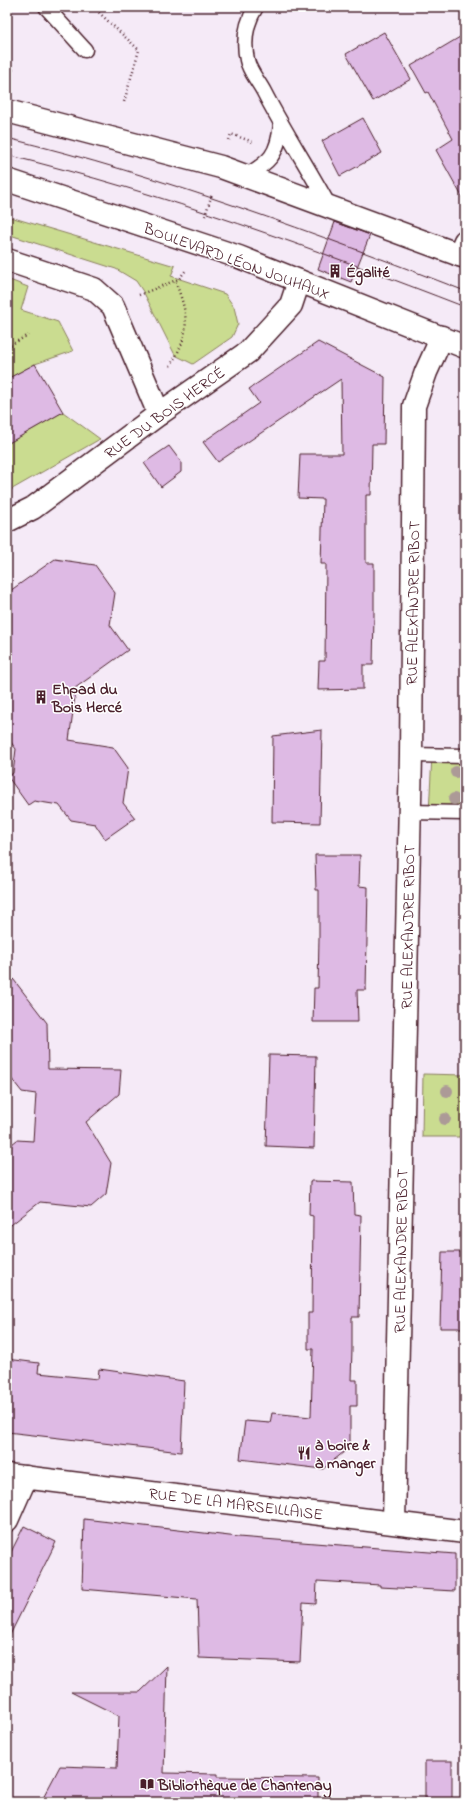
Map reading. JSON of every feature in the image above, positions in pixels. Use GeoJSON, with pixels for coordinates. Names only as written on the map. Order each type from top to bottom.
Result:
{"type":"FeatureCollection","features":[{"type":"Feature","properties":{"kind":"street"},"geometry":{"type":"LineString","coordinates":[[7,111],[221,167],[244,177],[463,251]]}},
{"type":"Feature","properties":{"kind":"street","name":"BOULEVARD LÉON JOUHAUX"},"geometry":{"type":"LineString","coordinates":[[7,180],[236,257],[465,347]]}},
{"type":"Feature","properties":{"kind":"street"},"geometry":{"type":"LineString","coordinates":[[7,260],[94,290],[113,306],[159,414]]}},
{"type":"Feature","properties":{"kind":"street","name":"RUE DU BOIS HERCÉ"},"geometry":{"type":"LineString","coordinates":[[7,521],[33,508],[159,414],[248,352],[291,305],[299,281]]}},
{"type":"Feature","properties":{"kind":"street","name":"RUE ALEXANDRE RIBOT"},"geometry":{"type":"LineString","coordinates":[[394,1522],[410,812],[414,406],[426,372],[442,337]]}},
{"type":"Feature","properties":{"kind":"street"},"geometry":{"type":"LineString","coordinates":[[7,1520],[17,1476]]}},
{"type":"Feature","properties":{"kind":"street","name":"RUE DE LA MARSEILLAISE"},"geometry":{"type":"LineString","coordinates":[[17,1476],[465,1532]]}},
{"type":"Feature","properties":{"kind":"lane"},"geometry":{"type":"LineString","coordinates":[[46,7],[85,50]]}},
{"type":"Feature","properties":{"kind":"lane"},"geometry":{"type":"LineString","coordinates":[[256,7],[247,28],[245,44],[247,61],[281,124],[306,163],[329,206]]}},
{"type":"Feature","properties":{"kind":"lane"},"geometry":{"type":"LineString","coordinates":[[244,177],[270,159],[279,140],[281,124]]}},
{"type":"Feature","properties":{"kind":"lane"},"geometry":{"type":"LineString","coordinates":[[411,755],[465,756]]}},
{"type":"Feature","properties":{"kind":"lane"},"geometry":{"type":"LineString","coordinates":[[410,812],[465,813]]}},
{"type":"Feature","properties":{"kind":"path"},"geometry":{"type":"LineString","coordinates":[[93,7],[139,50],[124,102]]}},
{"type":"Feature","properties":{"kind":"path"},"geometry":{"type":"LineString","coordinates":[[7,59],[14,73]]}},
{"type":"Feature","properties":{"kind":"path"},"geometry":{"type":"LineString","coordinates":[[169,367],[180,350],[186,329],[183,302],[174,281]]}},
{"type":"Feature","properties":{"kind":"path"},"geometry":{"type":"LineString","coordinates":[[7,347],[28,335]]}},
{"type":"Feature","properties":{"kind":"green space"},"geometry":{"type":"Polygon","coordinates":[[[7,216],[175,266],[171,276],[225,294],[234,307],[238,324],[232,337],[193,364],[175,355],[144,293],[136,281],[116,269],[7,234],[7,216]]]}},
{"type":"Feature","properties":{"kind":"green space"},"geometry":{"type":"Polygon","coordinates":[[[7,279],[28,287],[21,310],[58,322],[73,351],[35,364],[7,379],[7,279]]]}},
{"type":"Feature","properties":{"kind":"green space"},"geometry":{"type":"Polygon","coordinates":[[[63,412],[100,439],[7,492],[7,428],[14,440],[63,412]]]}},
{"type":"Feature","properties":{"kind":"green space"},"geometry":{"type":"Polygon","coordinates":[[[432,755],[465,756],[465,813],[429,813],[432,755]]]}},
{"type":"Feature","properties":{"kind":"green space"},"geometry":{"type":"Polygon","coordinates":[[[423,1074],[465,1075],[465,1137],[422,1137],[423,1074]]]}},
{"type":"Feature","properties":{"kind":"building"},"geometry":{"type":"Polygon","coordinates":[[[384,32],[411,79],[373,101],[346,54],[384,32]]]}},
{"type":"Feature","properties":{"kind":"building"},"geometry":{"type":"Polygon","coordinates":[[[465,34],[465,202],[436,150],[453,139],[428,92],[426,93],[411,66],[465,34]]]}},
{"type":"Feature","properties":{"kind":"building"},"geometry":{"type":"Polygon","coordinates":[[[363,118],[382,153],[340,176],[322,141],[363,118]]]}},
{"type":"Feature","properties":{"kind":"building"},"geometry":{"type":"Polygon","coordinates":[[[335,222],[370,235],[351,282],[318,269],[335,222]]]}},
{"type":"Feature","properties":{"kind":"building"},"geometry":{"type":"Polygon","coordinates":[[[318,342],[385,377],[384,444],[372,444],[371,495],[366,495],[366,563],[374,563],[374,615],[373,665],[363,665],[363,689],[318,690],[319,661],[325,661],[326,564],[321,564],[323,499],[298,498],[300,454],[342,454],[341,379],[218,462],[203,442],[259,403],[249,389],[318,342]]]}},
{"type":"Feature","properties":{"kind":"building"},"geometry":{"type":"Polygon","coordinates":[[[35,364],[63,412],[7,444],[7,379],[35,364]]]}},
{"type":"Feature","properties":{"kind":"building"},"geometry":{"type":"Polygon","coordinates":[[[169,446],[181,462],[181,472],[161,487],[144,463],[169,446]]]}},
{"type":"Feature","properties":{"kind":"building","name":"Ehpad du Bois Hercé"},"geometry":{"type":"Polygon","coordinates":[[[55,559],[95,565],[115,593],[110,625],[128,650],[71,691],[75,697],[69,740],[113,747],[128,768],[123,803],[135,818],[105,839],[95,824],[71,820],[59,805],[34,801],[28,805],[8,777],[13,773],[16,749],[7,737],[7,593],[55,559]]]}},
{"type":"Feature","properties":{"kind":"building"},"geometry":{"type":"Polygon","coordinates":[[[322,730],[320,823],[272,822],[273,736],[322,730]]]}},
{"type":"Feature","properties":{"kind":"building"},"geometry":{"type":"Polygon","coordinates":[[[315,855],[360,855],[359,886],[368,887],[366,990],[357,990],[358,1022],[313,1022],[314,988],[318,988],[319,938],[319,890],[316,890],[315,855]]]}},
{"type":"Feature","properties":{"kind":"building"},"geometry":{"type":"Polygon","coordinates":[[[7,971],[47,1023],[48,1069],[121,1070],[119,1094],[86,1122],[111,1163],[106,1194],[91,1207],[40,1202],[7,1228],[7,1148],[17,1140],[33,1141],[36,1094],[22,1092],[7,1073],[7,971]]]}},
{"type":"Feature","properties":{"kind":"building"},"geometry":{"type":"Polygon","coordinates":[[[269,1055],[316,1056],[314,1148],[266,1146],[269,1055]]]}},
{"type":"Feature","properties":{"kind":"building"},"geometry":{"type":"Polygon","coordinates":[[[310,1181],[353,1182],[354,1214],[361,1215],[359,1317],[352,1317],[351,1380],[357,1380],[357,1406],[350,1406],[350,1447],[323,1469],[240,1459],[245,1421],[270,1423],[272,1413],[311,1417],[313,1349],[308,1349],[308,1313],[312,1313],[313,1216],[309,1215],[310,1181]]]}},
{"type":"Feature","properties":{"kind":"building"},"geometry":{"type":"Polygon","coordinates":[[[442,1252],[465,1252],[465,1328],[440,1328],[442,1252]]]}},
{"type":"Feature","properties":{"kind":"building"},"geometry":{"type":"Polygon","coordinates":[[[7,1359],[39,1363],[38,1373],[98,1379],[99,1369],[184,1381],[181,1452],[7,1432],[7,1359]]]}},
{"type":"Feature","properties":{"kind":"building"},"geometry":{"type":"Polygon","coordinates":[[[84,1519],[238,1537],[455,1554],[455,1591],[380,1587],[380,1585],[317,1581],[316,1604],[303,1603],[300,1662],[199,1658],[197,1599],[82,1589],[84,1519]]]}},
{"type":"Feature","properties":{"kind":"building"},"geometry":{"type":"Polygon","coordinates":[[[24,1526],[56,1542],[7,1641],[7,1560],[24,1526]]]}},
{"type":"Feature","properties":{"kind":"building"},"geometry":{"type":"Polygon","coordinates":[[[167,1666],[164,1773],[217,1774],[217,1777],[318,1778],[318,1802],[41,1802],[60,1766],[117,1768],[119,1716],[71,1692],[140,1692],[167,1666]]]}},
{"type":"Feature","properties":{"kind":"building"},"geometry":{"type":"Polygon","coordinates":[[[425,1761],[452,1761],[452,1802],[425,1802],[425,1761]]]}},
{"type":"Feature","properties":{"kind":"tram line"},"geometry":{"type":"LineString","coordinates":[[7,138],[123,170],[238,207],[465,291]]}},
{"type":"Feature","properties":{"kind":"tram line"},"geometry":{"type":"LineString","coordinates":[[7,155],[65,170],[181,204],[295,243],[465,307]]}},
{"type":"Feature","properties":{"kind":"place","name":"Égalité"},"geometry":{"type":"Point","coordinates":[335,271]}},
{"type":"Feature","properties":{"kind":"place","name":"Ehpad du Bois Hercé"},"geometry":{"type":"Point","coordinates":[41,697]}},
{"type":"Feature","properties":{"kind":"place","name":"à boire & à manger"},"geometry":{"type":"Point","coordinates":[304,1453]}},
{"type":"Feature","properties":{"kind":"place","name":"Bibliothèque de Chantenay"},"geometry":{"type":"Point","coordinates":[147,1784]}}]}
